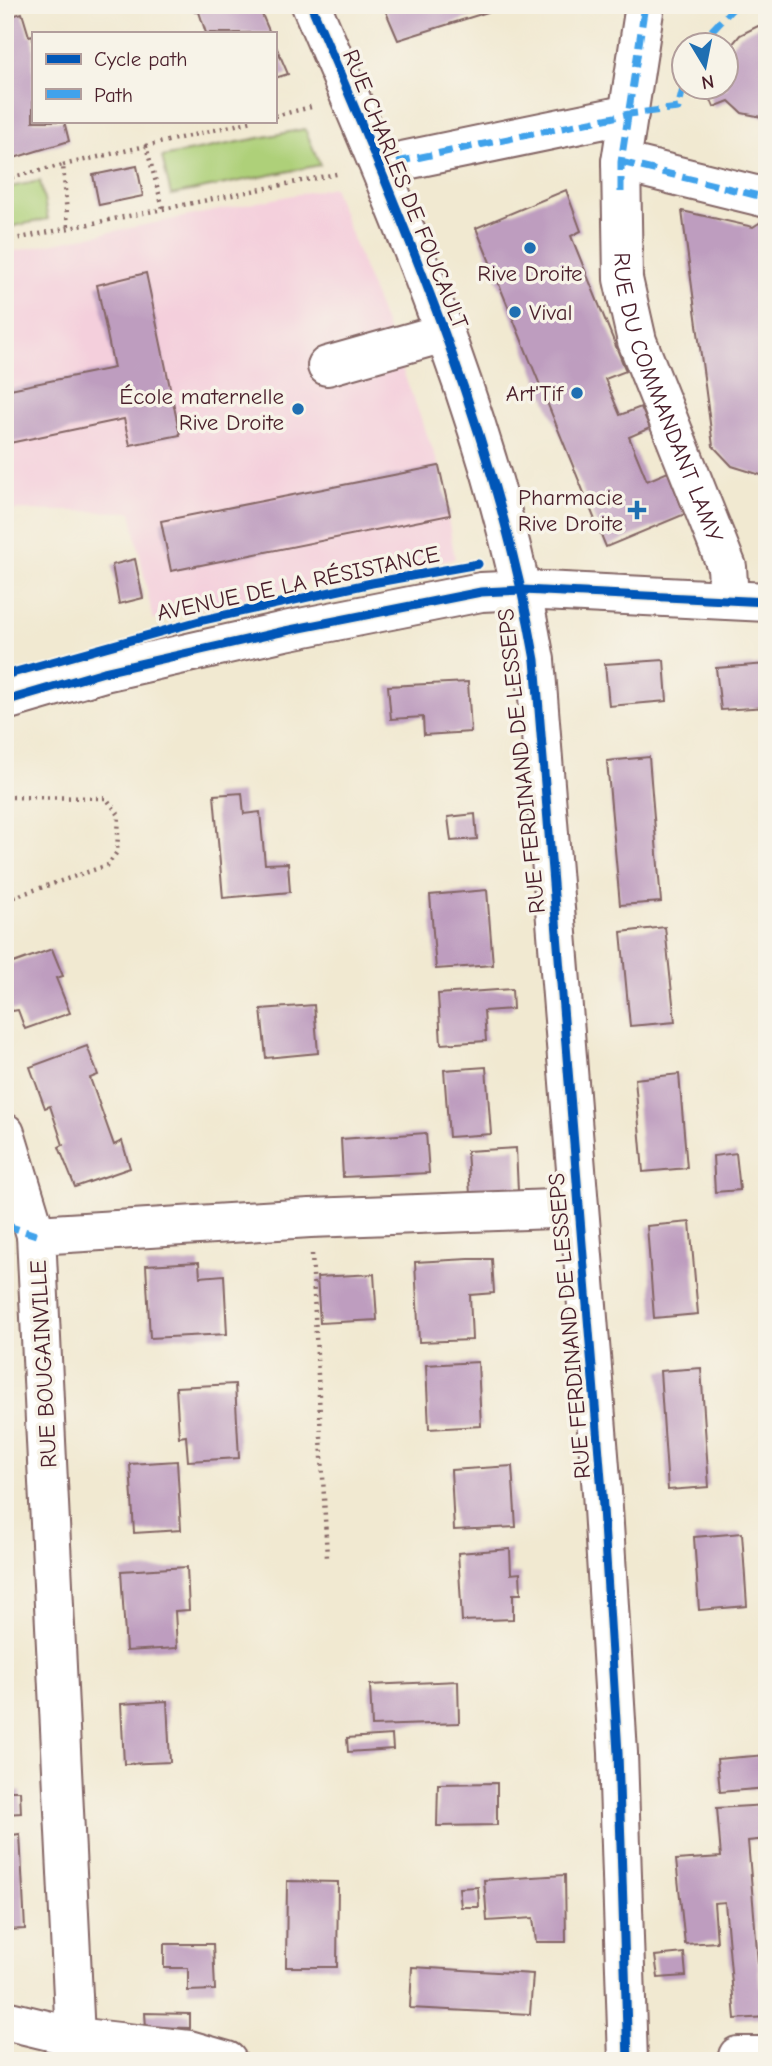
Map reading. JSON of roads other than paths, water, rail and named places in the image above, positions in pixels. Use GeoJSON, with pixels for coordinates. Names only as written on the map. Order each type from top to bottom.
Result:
{"type":"FeatureCollection","features":[{"type":"Feature","properties":{"kind":"street","name":"RUE CHARLES DE FOUCAULT"},"geometry":{"type":"LineString","coordinates":[[311,5],[405,230],[444,333],[514,549],[523,590]]}},
{"type":"Feature","properties":{"kind":"street","name":"RUE DU COMMANDANT LAMY"},"geometry":{"type":"LineString","coordinates":[[645,5],[621,177],[621,247],[627,309],[637,341],[727,567],[729,600]]}},
{"type":"Feature","properties":{"kind":"street"},"geometry":{"type":"LineString","coordinates":[[397,162],[629,114]]}},
{"type":"Feature","properties":{"kind":"street"},"geometry":{"type":"LineString","coordinates":[[621,177],[767,198]]}},
{"type":"Feature","properties":{"kind":"street"},"geometry":{"type":"LineString","coordinates":[[327,366],[444,333]]}},
{"type":"Feature","properties":{"kind":"street","name":"AVENUE DE LA RÉSISTANCE"},"geometry":{"type":"LineString","coordinates":[[5,701],[104,672],[285,631],[481,592],[523,590],[767,602]]}},
{"type":"Feature","properties":{"kind":"street","name":"RUE FERDINAND DE LESSEPS"},"geometry":{"type":"LineString","coordinates":[[523,590],[535,660],[603,1492],[628,2061]]}},
{"type":"Feature","properties":{"kind":"street"},"geometry":{"type":"LineString","coordinates":[[5,1133],[36,1235]]}},
{"type":"Feature","properties":{"kind":"street","name":"RUE BOUGAINVILLE"},"geometry":{"type":"LineString","coordinates":[[75,2037],[36,1235],[310,1218],[579,1208]]}},
{"type":"Feature","properties":{"kind":"street"},"geometry":{"type":"LineString","coordinates":[[5,2020],[75,2037],[189,2050],[227,2061]]}},
{"type":"Feature","properties":{"kind":"place","name":"Rive Droite"},"geometry":{"type":"Point","coordinates":[530,248]}},
{"type":"Feature","properties":{"kind":"place","name":"Vival"},"geometry":{"type":"Point","coordinates":[515,312]}},
{"type":"Feature","properties":{"kind":"place","name":"Art'Tif"},"geometry":{"type":"Point","coordinates":[577,393]}},
{"type":"Feature","properties":{"kind":"place","name":"École maternelle Rive Droite"},"geometry":{"type":"Point","coordinates":[298,409]}},
{"type":"Feature","properties":{"kind":"place","name":"Pharmacie Rive Droite"},"geometry":{"type":"Point","coordinates":[637,510]}}]}
